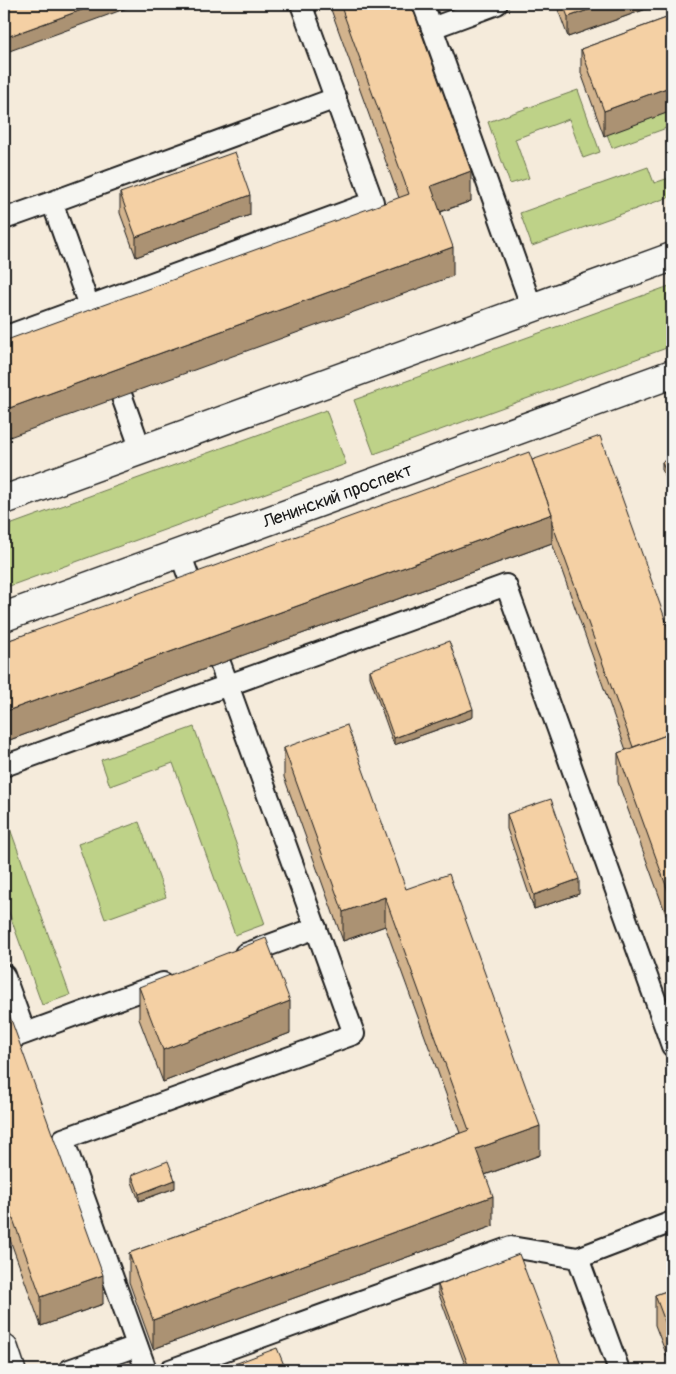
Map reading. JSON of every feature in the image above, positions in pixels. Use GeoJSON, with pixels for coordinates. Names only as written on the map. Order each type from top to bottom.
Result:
{"type":"FeatureCollection","features":[{"type":"Feature","properties":{"kind":"main road"},"geometry":{"type":"LineString","coordinates":[[4,500],[672,257]]}},
{"type":"Feature","properties":{"kind":"main road","name":"Ленинский проспект"},"geometry":{"type":"LineString","coordinates":[[4,617],[672,374]]}},
{"type":"Feature","properties":{"kind":"main road"},"geometry":{"type":"LineString","coordinates":[[4,1349],[11,1370]]}},
{"type":"Feature","properties":{"kind":"lane"},"geometry":{"type":"LineString","coordinates":[[4,337],[373,202],[302,4]]}},
{"type":"Feature","properties":{"kind":"lane"},"geometry":{"type":"LineString","coordinates":[[423,4],[532,308]]}},
{"type":"Feature","properties":{"kind":"lane"},"geometry":{"type":"LineString","coordinates":[[432,28],[497,4]]}},
{"type":"Feature","properties":{"kind":"lane"},"geometry":{"type":"LineString","coordinates":[[4,219],[336,98]]}},
{"type":"Feature","properties":{"kind":"lane"},"geometry":{"type":"LineString","coordinates":[[52,202],[100,335]]}},
{"type":"Feature","properties":{"kind":"lane"},"geometry":{"type":"LineString","coordinates":[[122,396],[141,450]]}},
{"type":"Feature","properties":{"kind":"lane"},"geometry":{"type":"LineString","coordinates":[[180,552],[198,602]]}},
{"type":"Feature","properties":{"kind":"lane"},"geometry":{"type":"LineString","coordinates":[[4,766],[506,585],[672,1046]]}},
{"type":"Feature","properties":{"kind":"lane"},"geometry":{"type":"LineString","coordinates":[[146,1370],[63,1139],[354,1034],[220,663]]}},
{"type":"Feature","properties":{"kind":"lane"},"geometry":{"type":"LineString","coordinates":[[231,958],[316,928]]}},
{"type":"Feature","properties":{"kind":"lane"},"geometry":{"type":"LineString","coordinates":[[4,975],[16,1036],[184,976]]}},
{"type":"Feature","properties":{"kind":"lane"},"geometry":{"type":"LineString","coordinates":[[170,1370],[511,1247],[578,1258],[672,1222]]}},
{"type":"Feature","properties":{"kind":"lane"},"geometry":{"type":"LineString","coordinates":[[578,1258],[619,1370]]}},
{"type":"Feature","properties":{"kind":"lane"},"geometry":{"type":"LineString","coordinates":[[69,1370],[137,1346]]}},
{"type":"Feature","properties":{"kind":"green space"},"geometry":{"type":"Polygon","coordinates":[[[578,90],[600,152],[583,158],[569,119],[515,139],[529,178],[510,184],[488,122],[578,90]]]}},
{"type":"Feature","properties":{"kind":"green space"},"geometry":{"type":"Polygon","coordinates":[[[672,111],[672,126],[612,148],[607,134],[672,111]]]}},
{"type":"Feature","properties":{"kind":"green space"},"geometry":{"type":"Polygon","coordinates":[[[648,167],[654,183],[672,177],[672,196],[532,246],[520,213],[648,167]]]}},
{"type":"Feature","properties":{"kind":"green space"},"geometry":{"type":"Polygon","coordinates":[[[672,285],[672,346],[374,454],[354,400],[672,285]]]}},
{"type":"Feature","properties":{"kind":"green space"},"geometry":{"type":"Polygon","coordinates":[[[326,410],[346,464],[4,588],[4,527],[326,410]]]}},
{"type":"Feature","properties":{"kind":"green space"},"geometry":{"type":"Polygon","coordinates":[[[194,727],[265,924],[235,935],[173,763],[110,786],[101,760],[194,727]]]}},
{"type":"Feature","properties":{"kind":"green space"},"geometry":{"type":"Polygon","coordinates":[[[139,822],[166,897],[105,919],[78,844],[139,822]]]}},
{"type":"Feature","properties":{"kind":"green space"},"geometry":{"type":"Polygon","coordinates":[[[8,823],[70,995],[42,1005],[4,899],[4,824],[8,823]]]}},
{"type":"Feature","properties":{"kind":"building"},"geometry":{"type":"Polygon","coordinates":[[[4,4],[98,4],[4,38],[4,4]]]}},
{"type":"Feature","properties":{"kind":"building"},"geometry":{"type":"Polygon","coordinates":[[[340,4],[411,4],[471,171],[431,186],[453,247],[4,410],[4,341],[409,194],[340,4]]]}},
{"type":"Feature","properties":{"kind":"building"},"geometry":{"type":"Polygon","coordinates":[[[563,4],[605,4],[568,17],[563,4]]]}},
{"type":"Feature","properties":{"kind":"building"},"geometry":{"type":"Polygon","coordinates":[[[672,16],[672,86],[604,111],[581,49],[672,16]]]}},
{"type":"Feature","properties":{"kind":"building"},"geometry":{"type":"Polygon","coordinates":[[[235,152],[250,195],[136,237],[120,193],[235,152]]]}},
{"type":"Feature","properties":{"kind":"building"},"geometry":{"type":"Polygon","coordinates":[[[600,436],[672,638],[672,733],[633,747],[552,523],[552,514],[532,460],[600,436]]]}},
{"type":"Feature","properties":{"kind":"building"},"geometry":{"type":"Polygon","coordinates":[[[529,452],[552,514],[4,712],[4,642],[529,452]]]}},
{"type":"Feature","properties":{"kind":"building"},"geometry":{"type":"Polygon","coordinates":[[[672,458],[672,490],[662,462],[672,458]]]}},
{"type":"Feature","properties":{"kind":"building"},"geometry":{"type":"Polygon","coordinates":[[[449,641],[473,709],[394,738],[370,670],[449,641]]]}},
{"type":"Feature","properties":{"kind":"building"},"geometry":{"type":"Polygon","coordinates":[[[347,725],[406,889],[449,874],[540,1126],[476,1149],[493,1196],[153,1320],[129,1253],[469,1130],[385,897],[343,912],[284,748],[347,725]]]}},
{"type":"Feature","properties":{"kind":"building"},"geometry":{"type":"Polygon","coordinates":[[[672,733],[672,902],[618,753],[672,733]]]}},
{"type":"Feature","properties":{"kind":"building"},"geometry":{"type":"Polygon","coordinates":[[[551,799],[579,879],[534,895],[507,814],[551,799]]]}},
{"type":"Feature","properties":{"kind":"building"},"geometry":{"type":"Polygon","coordinates":[[[266,938],[290,1001],[163,1050],[139,987],[266,938]]]}},
{"type":"Feature","properties":{"kind":"building"},"geometry":{"type":"Polygon","coordinates":[[[4,1000],[103,1275],[41,1297],[4,1194],[4,1000]]]}},
{"type":"Feature","properties":{"kind":"building"},"geometry":{"type":"Polygon","coordinates":[[[168,1161],[175,1180],[139,1194],[132,1175],[168,1161]]]}},
{"type":"Feature","properties":{"kind":"building"},"geometry":{"type":"Polygon","coordinates":[[[519,1254],[563,1370],[470,1370],[438,1285],[519,1254]]]}},
{"type":"Feature","properties":{"kind":"building"},"geometry":{"type":"Polygon","coordinates":[[[672,1289],[672,1340],[655,1295],[672,1289]]]}},
{"type":"Feature","properties":{"kind":"building"},"geometry":{"type":"Polygon","coordinates":[[[277,1348],[286,1370],[219,1370],[277,1348]]]}}]}
